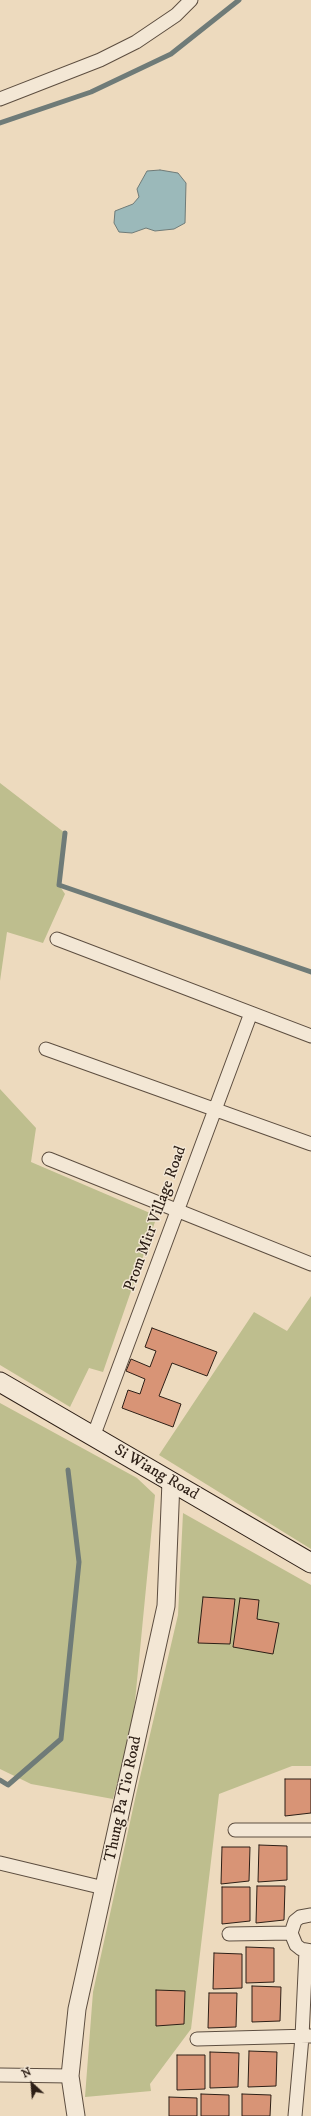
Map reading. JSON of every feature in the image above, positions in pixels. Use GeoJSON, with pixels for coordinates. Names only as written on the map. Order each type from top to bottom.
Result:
{"type":"FeatureCollection","features":[{"type":"Feature","properties":{"kind":"main road","name":"Si Wiang Road"},"geometry":{"type":"LineString","coordinates":[[0,1382],[311,1563]]}},
{"type":"Feature","properties":{"kind":"street"},"geometry":{"type":"LineString","coordinates":[[0,99],[100,60],[136,42],[176,15],[191,0]]}},
{"type":"Feature","properties":{"kind":"street"},"geometry":{"type":"LineString","coordinates":[[57,940],[311,1036]]}},
{"type":"Feature","properties":{"kind":"street","name":"Prom Mitr Village Road"},"geometry":{"type":"LineString","coordinates":[[94,1437],[251,1013]]}},
{"type":"Feature","properties":{"kind":"street"},"geometry":{"type":"LineString","coordinates":[[46,1049],[311,1144]]}},
{"type":"Feature","properties":{"kind":"street"},"geometry":{"type":"LineString","coordinates":[[49,1159],[311,1264]]}},
{"type":"Feature","properties":{"kind":"street","name":"Thung Pa Tio Road"},"geometry":{"type":"LineString","coordinates":[[76,2116],[70,2076],[78,2009],[166,1606],[171,1481]]}},
{"type":"Feature","properties":{"kind":"street"},"geometry":{"type":"LineString","coordinates":[[235,1830],[311,1830]]}},
{"type":"Feature","properties":{"kind":"street"},"geometry":{"type":"LineString","coordinates":[[0,1863],[104,1888]]}},
{"type":"Feature","properties":{"kind":"street"},"geometry":{"type":"LineString","coordinates":[[295,2116],[307,2036],[308,1951],[296,1945],[291,1933],[295,1921],[300,1917],[311,1914]]}},
{"type":"Feature","properties":{"kind":"street"},"geometry":{"type":"LineString","coordinates":[[229,1934],[291,1933]]}},
{"type":"Feature","properties":{"kind":"street"},"geometry":{"type":"LineString","coordinates":[[198,2039],[307,2036]]}},
{"type":"Feature","properties":{"kind":"street"},"geometry":{"type":"LineString","coordinates":[[0,2075],[70,2076]]}},
{"type":"Feature","properties":{"kind":"green space"},"geometry":{"type":"Polygon","coordinates":[[[0,783],[65,833],[59,885],[65,894],[43,943],[7,932],[0,981],[0,783]]]}},
{"type":"Feature","properties":{"kind":"green space"},"geometry":{"type":"Polygon","coordinates":[[[0,1089],[36,1128],[31,1162],[157,1216],[103,1372],[89,1368],[70,1407],[0,1365],[0,1089]]]}},
{"type":"Feature","properties":{"kind":"green space"},"geometry":{"type":"Polygon","coordinates":[[[311,1296],[311,1549],[159,1455],[254,1312],[287,1331],[311,1296]]]}},
{"type":"Feature","properties":{"kind":"green space"},"geometry":{"type":"Polygon","coordinates":[[[0,1403],[137,1478],[155,1495],[133,1722],[113,1799],[31,1784],[0,1769],[0,1403]]]}},
{"type":"Feature","properties":{"kind":"green space"},"geometry":{"type":"Polygon","coordinates":[[[183,1513],[311,1585],[311,1766],[292,1766],[219,1794],[191,2029],[150,2084],[151,2091],[85,2097],[93,1992],[137,1790],[178,1615],[183,1513]]]}},
{"type":"Feature","properties":{"kind":"water"},"geometry":{"type":"Polygon","coordinates":[[[160,170],[178,173],[186,183],[185,223],[174,229],[155,231],[146,228],[132,233],[119,232],[114,223],[115,211],[133,204],[139,197],[137,189],[147,171],[160,170]]]}},
{"type":"Feature","properties":{"kind":"building"},"geometry":{"type":"Polygon","coordinates":[[[152,1328],[217,1352],[207,1376],[172,1363],[159,1396],[181,1404],[173,1427],[122,1408],[128,1390],[140,1394],[145,1379],[126,1371],[131,1359],[150,1367],[156,1351],[145,1347],[152,1328]]]}},
{"type":"Feature","properties":{"kind":"building"},"geometry":{"type":"Polygon","coordinates":[[[203,1597],[235,1599],[230,1644],[198,1643],[203,1597]]]}},
{"type":"Feature","properties":{"kind":"building"},"geometry":{"type":"Polygon","coordinates":[[[240,1598],[259,1600],[257,1619],[279,1623],[273,1654],[233,1647],[240,1598]]]}},
{"type":"Feature","properties":{"kind":"building"},"geometry":{"type":"Polygon","coordinates":[[[285,1779],[311,1779],[311,1813],[285,1816],[285,1779]]]}},
{"type":"Feature","properties":{"kind":"building"},"geometry":{"type":"Polygon","coordinates":[[[259,1845],[287,1846],[287,1880],[258,1882],[259,1845]]]}},
{"type":"Feature","properties":{"kind":"building"},"geometry":{"type":"Polygon","coordinates":[[[222,1847],[250,1847],[249,1881],[221,1884],[222,1847]]]}},
{"type":"Feature","properties":{"kind":"building"},"geometry":{"type":"Polygon","coordinates":[[[257,1886],[285,1886],[284,1920],[256,1923],[257,1886]]]}},
{"type":"Feature","properties":{"kind":"building"},"geometry":{"type":"Polygon","coordinates":[[[222,1887],[250,1887],[250,1921],[222,1924],[222,1887]]]}},
{"type":"Feature","properties":{"kind":"building"},"geometry":{"type":"Polygon","coordinates":[[[246,1947],[274,1948],[274,1982],[246,1983],[246,1947]]]}},
{"type":"Feature","properties":{"kind":"building"},"geometry":{"type":"Polygon","coordinates":[[[214,1953],[242,1954],[242,1988],[213,1989],[214,1953]]]}},
{"type":"Feature","properties":{"kind":"building"},"geometry":{"type":"Polygon","coordinates":[[[252,1986],[281,1987],[280,2021],[252,2022],[252,1986]]]}},
{"type":"Feature","properties":{"kind":"building"},"geometry":{"type":"Polygon","coordinates":[[[156,1990],[185,1991],[184,2024],[156,2026],[156,1990]]]}},
{"type":"Feature","properties":{"kind":"building"},"geometry":{"type":"Polygon","coordinates":[[[209,1993],[237,1993],[236,2027],[208,2028],[209,1993]]]}},
{"type":"Feature","properties":{"kind":"building"},"geometry":{"type":"Polygon","coordinates":[[[249,2051],[277,2052],[276,2086],[248,2087],[249,2051]]]}},
{"type":"Feature","properties":{"kind":"building"},"geometry":{"type":"Polygon","coordinates":[[[210,2052],[239,2053],[238,2087],[210,2088],[210,2052]]]}},
{"type":"Feature","properties":{"kind":"building"},"geometry":{"type":"Polygon","coordinates":[[[177,2055],[205,2055],[205,2089],[177,2090],[177,2055]]]}},
{"type":"Feature","properties":{"kind":"building"},"geometry":{"type":"Polygon","coordinates":[[[201,2094],[229,2095],[229,2116],[201,2116],[201,2094]]]}},
{"type":"Feature","properties":{"kind":"building"},"geometry":{"type":"Polygon","coordinates":[[[242,2094],[271,2095],[270,2116],[242,2116],[242,2094]]]}},
{"type":"Feature","properties":{"kind":"building"},"geometry":{"type":"Polygon","coordinates":[[[169,2097],[197,2098],[197,2116],[169,2116],[169,2097]]]}},
{"type":"Feature","properties":{"kind":"waterway"},"geometry":{"type":"LineString","coordinates":[[0,123],[91,92],[171,54],[239,0]]}},
{"type":"Feature","properties":{"kind":"waterway"},"geometry":{"type":"LineString","coordinates":[[65,833],[59,885],[311,972]]}},
{"type":"Feature","properties":{"kind":"waterway"},"geometry":{"type":"LineString","coordinates":[[0,1780],[8,1785],[61,1739],[79,1562],[68,1470]]}}]}
